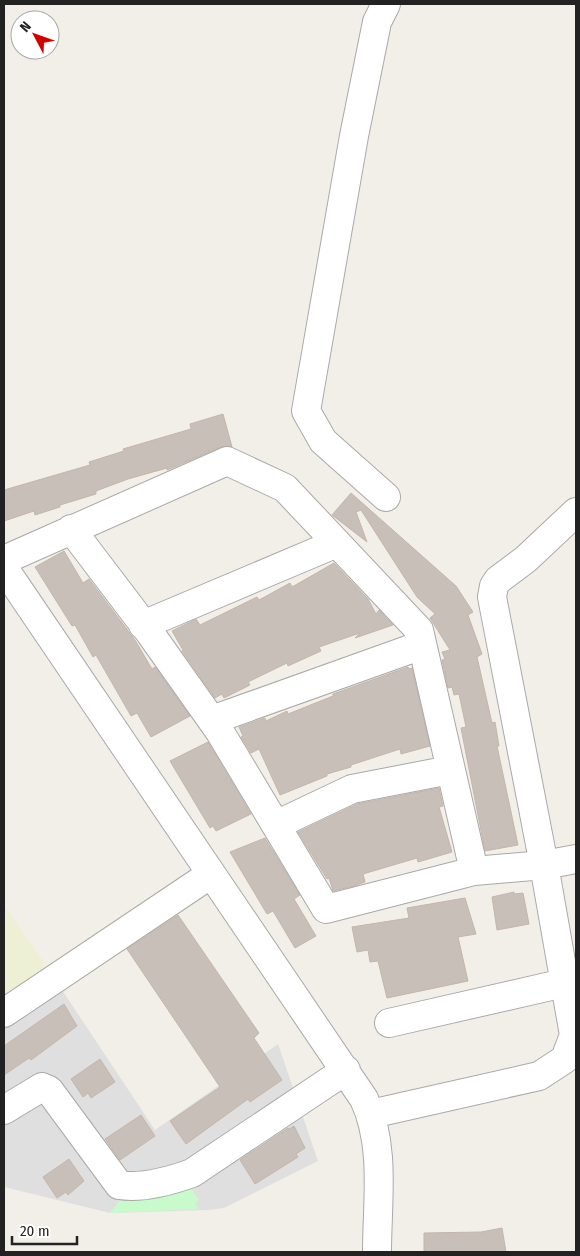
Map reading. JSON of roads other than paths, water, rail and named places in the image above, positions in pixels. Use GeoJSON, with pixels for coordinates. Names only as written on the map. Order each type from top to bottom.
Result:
{"type":"FeatureCollection","features":[{"type":"Feature","properties":{"kind":"street"},"geometry":{"type":"LineString","coordinates":[[386,4],[377,22],[354,136],[306,411],[323,441],[386,496]]}},
{"type":"Feature","properties":{"kind":"street"},"geometry":{"type":"LineString","coordinates":[[4,560],[70,529],[227,461],[285,488],[419,630],[474,871]]}},
{"type":"Feature","properties":{"kind":"street"},"geometry":{"type":"LineString","coordinates":[[371,1114],[539,1076],[571,1060],[574,1035],[544,865],[492,597],[494,586],[498,580],[526,559],[576,512]]}},
{"type":"Feature","properties":{"kind":"street"},"geometry":{"type":"LineString","coordinates":[[70,529],[212,720],[326,909],[474,871],[544,865],[576,859]]}},
{"type":"Feature","properties":{"kind":"street"},"geometry":{"type":"LineString","coordinates":[[143,625],[337,542]]}},
{"type":"Feature","properties":{"kind":"street"},"geometry":{"type":"LineString","coordinates":[[4,568],[346,1070],[371,1114],[377,1143],[377,1252]]}},
{"type":"Feature","properties":{"kind":"street"},"geometry":{"type":"LineString","coordinates":[[212,720],[422,645]]}},
{"type":"Feature","properties":{"kind":"street"},"geometry":{"type":"LineString","coordinates":[[276,825],[352,789],[450,770]]}},
{"type":"Feature","properties":{"kind":"street"},"geometry":{"type":"LineString","coordinates":[[4,1013],[211,874]]}},
{"type":"Feature","properties":{"kind":"street"},"geometry":{"type":"LineString","coordinates":[[389,1023],[564,983]]}},
{"type":"Feature","properties":{"kind":"street"},"geometry":{"type":"LineString","coordinates":[[4,1110],[42,1087],[49,1090],[120,1185],[130,1187],[173,1180],[192,1173],[346,1070]]}}]}
